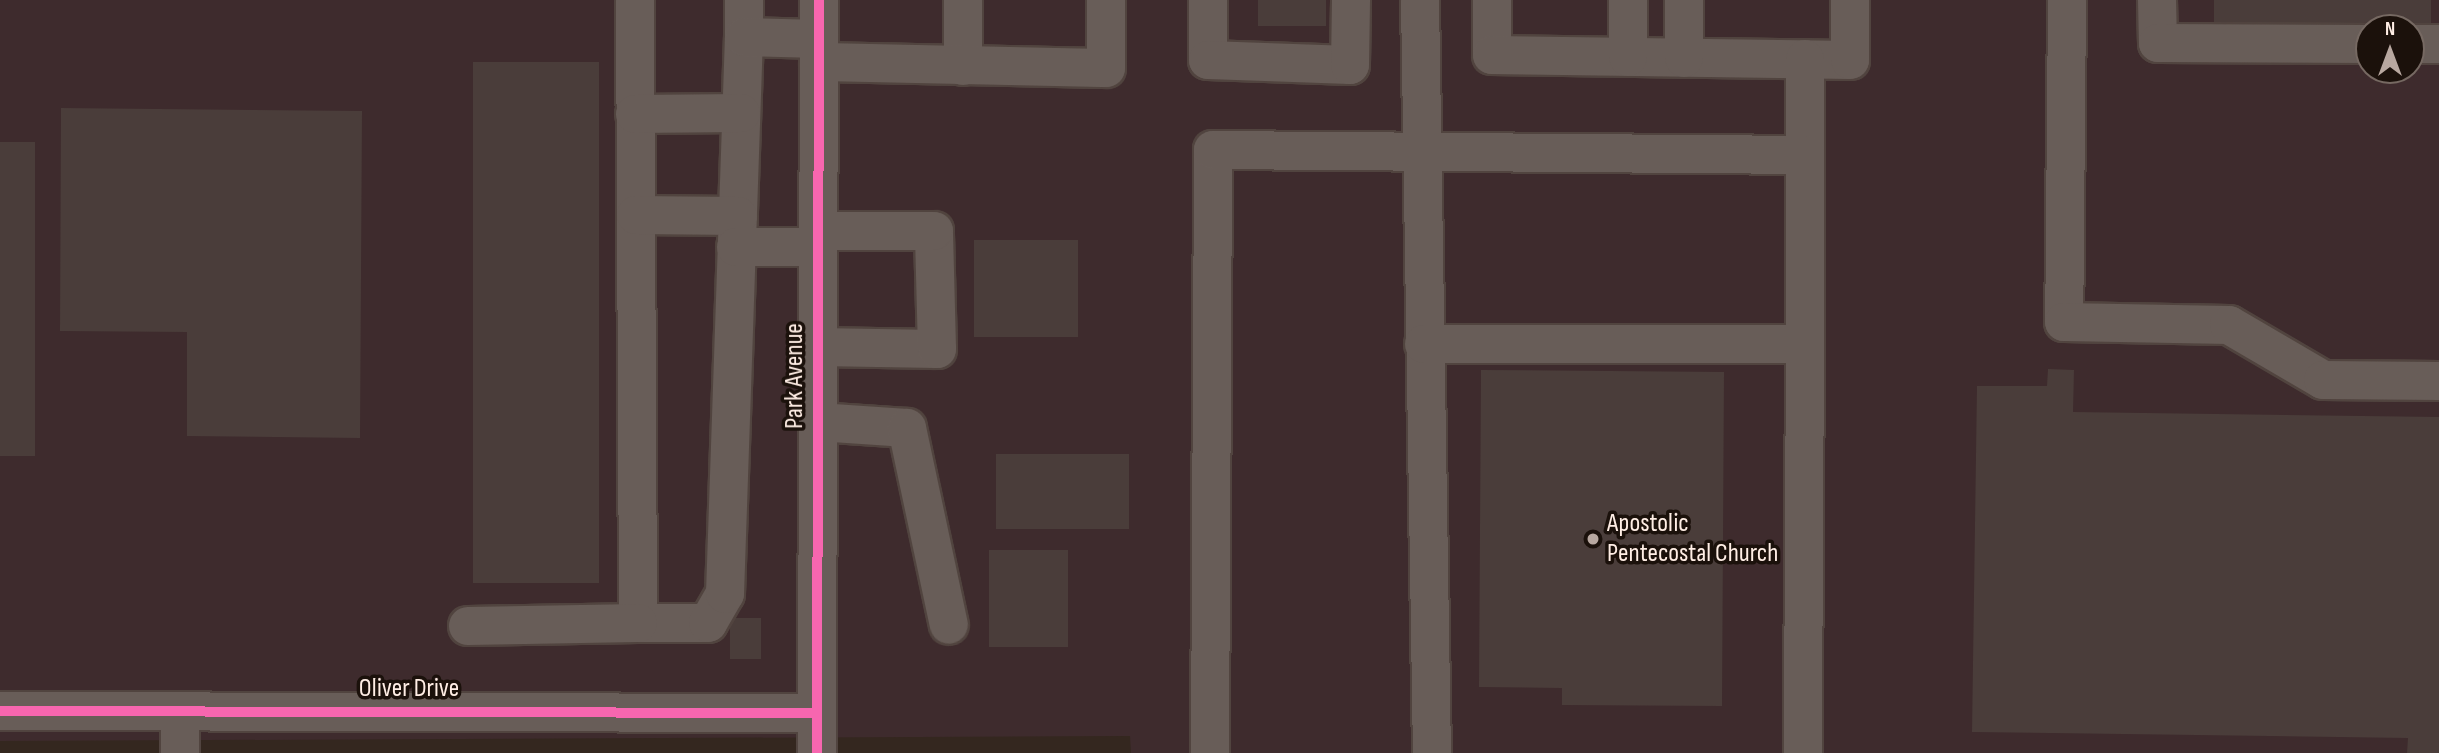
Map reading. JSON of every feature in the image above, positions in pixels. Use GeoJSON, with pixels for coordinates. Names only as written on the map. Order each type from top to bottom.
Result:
{"type":"FeatureCollection","features":[{"type":"Feature","properties":{"kind":"street"},"geometry":{"type":"LineString","coordinates":[[635,0],[638,624]]}},
{"type":"Feature","properties":{"kind":"street"},"geometry":{"type":"LineString","coordinates":[[468,626],[708,624],[724,594],[744,0]]}},
{"type":"Feature","properties":{"kind":"street","name":"Park Avenue"},"geometry":{"type":"LineString","coordinates":[[817,753],[819,0]]}},
{"type":"Feature","properties":{"kind":"street"},"geometry":{"type":"LineString","coordinates":[[963,0],[963,66]]}},
{"type":"Feature","properties":{"kind":"street"},"geometry":{"type":"LineString","coordinates":[[744,37],[819,51],[963,66],[1106,68],[1106,0]]}},
{"type":"Feature","properties":{"kind":"street"},"geometry":{"type":"LineString","coordinates":[[1208,0],[1208,60],[1350,65],[1352,0]]}},
{"type":"Feature","properties":{"kind":"street"},"geometry":{"type":"LineString","coordinates":[[1420,0],[1432,753]]}},
{"type":"Feature","properties":{"kind":"street"},"geometry":{"type":"LineString","coordinates":[[1492,0],[1492,55],[1850,60],[1850,0]]}},
{"type":"Feature","properties":{"kind":"street"},"geometry":{"type":"LineString","coordinates":[[1628,0],[1628,57]]}},
{"type":"Feature","properties":{"kind":"street"},"geometry":{"type":"LineString","coordinates":[[1684,0],[1684,58]]}},
{"type":"Feature","properties":{"kind":"street"},"geometry":{"type":"LineString","coordinates":[[2067,0],[2064,322],[2229,325],[2323,380],[2439,381]]}},
{"type":"Feature","properties":{"kind":"street"},"geometry":{"type":"LineString","coordinates":[[2157,0],[2158,43],[2355,44]]}},
{"type":"Feature","properties":{"kind":"street"},"geometry":{"type":"LineString","coordinates":[[1803,753],[1805,59]]}},
{"type":"Feature","properties":{"kind":"street"},"geometry":{"type":"LineString","coordinates":[[635,114],[741,113]]}},
{"type":"Feature","properties":{"kind":"street"},"geometry":{"type":"LineString","coordinates":[[1210,753],[1213,150],[1422,149],[1805,155]]}},
{"type":"Feature","properties":{"kind":"street"},"geometry":{"type":"LineString","coordinates":[[636,215],[737,231],[818,239],[934,232],[937,349],[818,347]]}},
{"type":"Feature","properties":{"kind":"street"},"geometry":{"type":"LineString","coordinates":[[1424,344],[1805,344]]}},
{"type":"Feature","properties":{"kind":"street"},"geometry":{"type":"LineString","coordinates":[[818,422],[907,428],[949,625]]}},
{"type":"Feature","properties":{"kind":"street","name":"Oliver Drive"},"geometry":{"type":"LineString","coordinates":[[0,711],[817,712]]}},
{"type":"Feature","properties":{"kind":"street"},"geometry":{"type":"LineString","coordinates":[[180,712],[180,753]]}},
{"type":"Feature","properties":{"kind":"shaded area"},"geometry":{"type":"Polygon","coordinates":[[[0,0],[2439,0],[2439,753],[1131,753],[1130,736],[0,741],[0,0]]]}},
{"type":"Feature","properties":{"kind":"building"},"geometry":{"type":"Polygon","coordinates":[[[1258,0],[1326,0],[1326,26],[1258,26],[1258,0]]]}},
{"type":"Feature","properties":{"kind":"building"},"geometry":{"type":"Polygon","coordinates":[[[2214,0],[2431,0],[2431,33],[2425,32],[2425,14],[2355,14],[2355,29],[2214,30],[2214,0]]]}},
{"type":"Feature","properties":{"kind":"building"},"geometry":{"type":"Polygon","coordinates":[[[473,62],[599,62],[599,583],[473,583],[473,62]]]}},
{"type":"Feature","properties":{"kind":"building"},"geometry":{"type":"Polygon","coordinates":[[[61,108],[362,111],[360,438],[187,436],[187,332],[60,331],[61,108]]]}},
{"type":"Feature","properties":{"kind":"building"},"geometry":{"type":"Polygon","coordinates":[[[0,142],[35,142],[35,456],[0,456],[0,142]]]}},
{"type":"Feature","properties":{"kind":"building"},"geometry":{"type":"Polygon","coordinates":[[[974,240],[1078,240],[1078,337],[974,337],[974,240]]]}},
{"type":"Feature","properties":{"kind":"building"},"geometry":{"type":"Polygon","coordinates":[[[2048,369],[2074,370],[2073,412],[2439,417],[2439,753],[2407,753],[2408,738],[1972,732],[1977,386],[2047,386],[2048,369]]]}},
{"type":"Feature","properties":{"kind":"building"},"geometry":{"type":"Polygon","coordinates":[[[1481,370],[1724,372],[1722,706],[1562,705],[1562,688],[1479,687],[1481,370]]]}},
{"type":"Feature","properties":{"kind":"building"},"geometry":{"type":"Polygon","coordinates":[[[996,454],[1129,454],[1129,529],[996,529],[996,454]]]}},
{"type":"Feature","properties":{"kind":"building"},"geometry":{"type":"Polygon","coordinates":[[[989,550],[1068,550],[1068,647],[989,647],[989,550]]]}},
{"type":"Feature","properties":{"kind":"building"},"geometry":{"type":"Polygon","coordinates":[[[730,618],[761,618],[761,659],[730,659],[730,618]]]}},
{"type":"Feature","properties":{"kind":"cycle path"},"geometry":{"type":"LineString","coordinates":[[817,753],[819,0]]}},
{"type":"Feature","properties":{"kind":"cycle path"},"geometry":{"type":"LineString","coordinates":[[0,711],[817,713]]}},
{"type":"Feature","properties":{"kind":"place","name":"Apostolic Pentecostal Church"},"geometry":{"type":"Point","coordinates":[1593,539]}}]}
